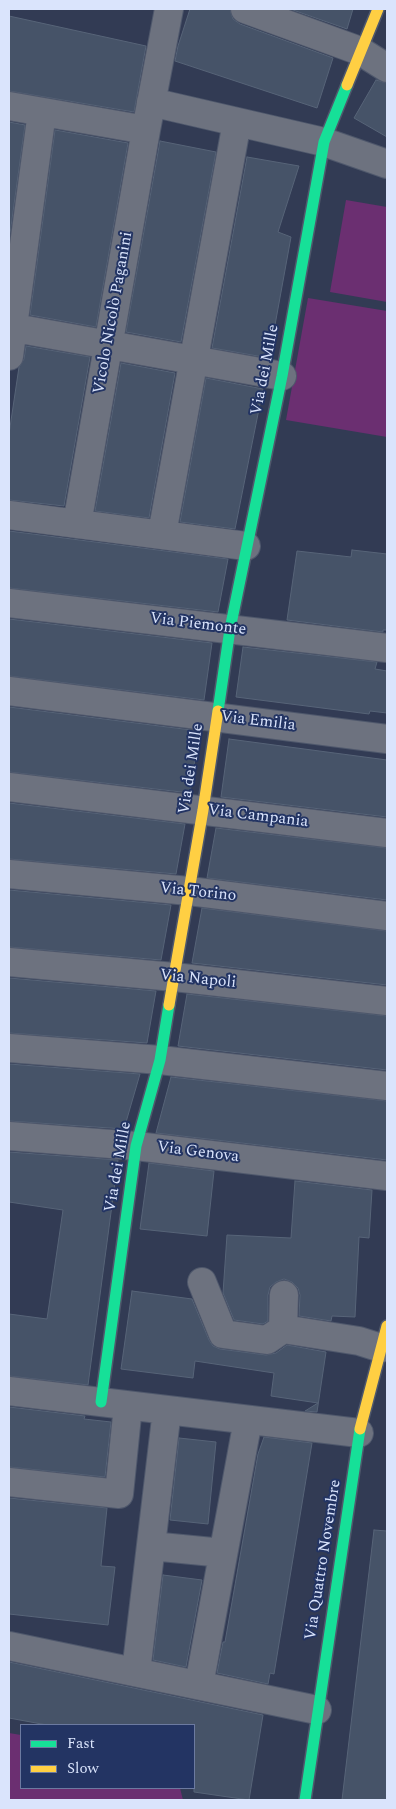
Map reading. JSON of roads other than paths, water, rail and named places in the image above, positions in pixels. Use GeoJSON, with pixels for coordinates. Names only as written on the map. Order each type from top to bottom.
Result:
{"type":"FeatureCollection","features":[{"type":"Feature","properties":{"kind":"street","name":"Vicolo Nicolò Paganini"},"geometry":{"type":"LineString","coordinates":[[78,524],[108,345],[169,9]]}},
{"type":"Feature","properties":{"kind":"street"},"geometry":{"type":"LineString","coordinates":[[245,9],[360,51],[387,68]]}},
{"type":"Feature","properties":{"kind":"street","name":"Via dei Mille"},"geometry":{"type":"LineString","coordinates":[[101,1402],[136,1146],[160,1060],[203,810],[230,629],[282,376],[324,142],[378,9]]}},
{"type":"Feature","properties":{"kind":"street"},"geometry":{"type":"LineString","coordinates":[[151,102],[324,142],[387,164]]}},
{"type":"Feature","properties":{"kind":"street"},"geometry":{"type":"LineString","coordinates":[[9,106],[146,130]]}},
{"type":"Feature","properties":{"kind":"street"},"geometry":{"type":"LineString","coordinates":[[9,356],[10,327],[42,112]]}},
{"type":"Feature","properties":{"kind":"street"},"geometry":{"type":"LineString","coordinates":[[162,534],[237,122]]}},
{"type":"Feature","properties":{"kind":"street"},"geometry":{"type":"LineString","coordinates":[[10,327],[282,376]]}},
{"type":"Feature","properties":{"kind":"street"},"geometry":{"type":"LineString","coordinates":[[9,515],[246,546]]}},
{"type":"Feature","properties":{"kind":"street","name":"Via Piemonte"},"geometry":{"type":"LineString","coordinates":[[9,603],[387,648]]}},
{"type":"Feature","properties":{"kind":"street","name":"Via Emilia"},"geometry":{"type":"LineString","coordinates":[[9,691],[387,739]]}},
{"type":"Feature","properties":{"kind":"street","name":"Via Campania"},"geometry":{"type":"LineString","coordinates":[[9,787],[387,832]]}},
{"type":"Feature","properties":{"kind":"street","name":"Via Torino"},"geometry":{"type":"LineString","coordinates":[[9,874],[189,891],[387,916]]}},
{"type":"Feature","properties":{"kind":"street","name":"Via Napoli"},"geometry":{"type":"LineString","coordinates":[[9,962],[174,977],[387,1001]]}},
{"type":"Feature","properties":{"kind":"street"},"geometry":{"type":"LineString","coordinates":[[9,1048],[160,1060],[387,1086]]}},
{"type":"Feature","properties":{"kind":"street","name":"Via Genova"},"geometry":{"type":"LineString","coordinates":[[9,1136],[136,1146],[387,1176]]}},
{"type":"Feature","properties":{"kind":"street"},"geometry":{"type":"LineString","coordinates":[[202,1282],[223,1334],[267,1340],[283,1329],[359,1341],[384,1337]]}},
{"type":"Feature","properties":{"kind":"street"},"geometry":{"type":"LineString","coordinates":[[283,1329],[284,1295]]}},
{"type":"Feature","properties":{"kind":"street","name":"Via Quattro Novembre"},"geometry":{"type":"LineString","coordinates":[[305,1800],[359,1433],[384,1337]]}},
{"type":"Feature","properties":{"kind":"street"},"geometry":{"type":"LineString","coordinates":[[9,1392],[359,1433]]}},
{"type":"Feature","properties":{"kind":"street"},"geometry":{"type":"LineString","coordinates":[[9,1482],[119,1494],[128,1406]]}},
{"type":"Feature","properties":{"kind":"street"},"geometry":{"type":"LineString","coordinates":[[136,1672],[167,1410]]}},
{"type":"Feature","properties":{"kind":"street"},"geometry":{"type":"LineString","coordinates":[[199,1686],[248,1420]]}},
{"type":"Feature","properties":{"kind":"street"},"geometry":{"type":"LineString","coordinates":[[151,1546],[223,1553]]}},
{"type":"Feature","properties":{"kind":"street"},"geometry":{"type":"LineString","coordinates":[[9,1646],[317,1710]]}}]}
